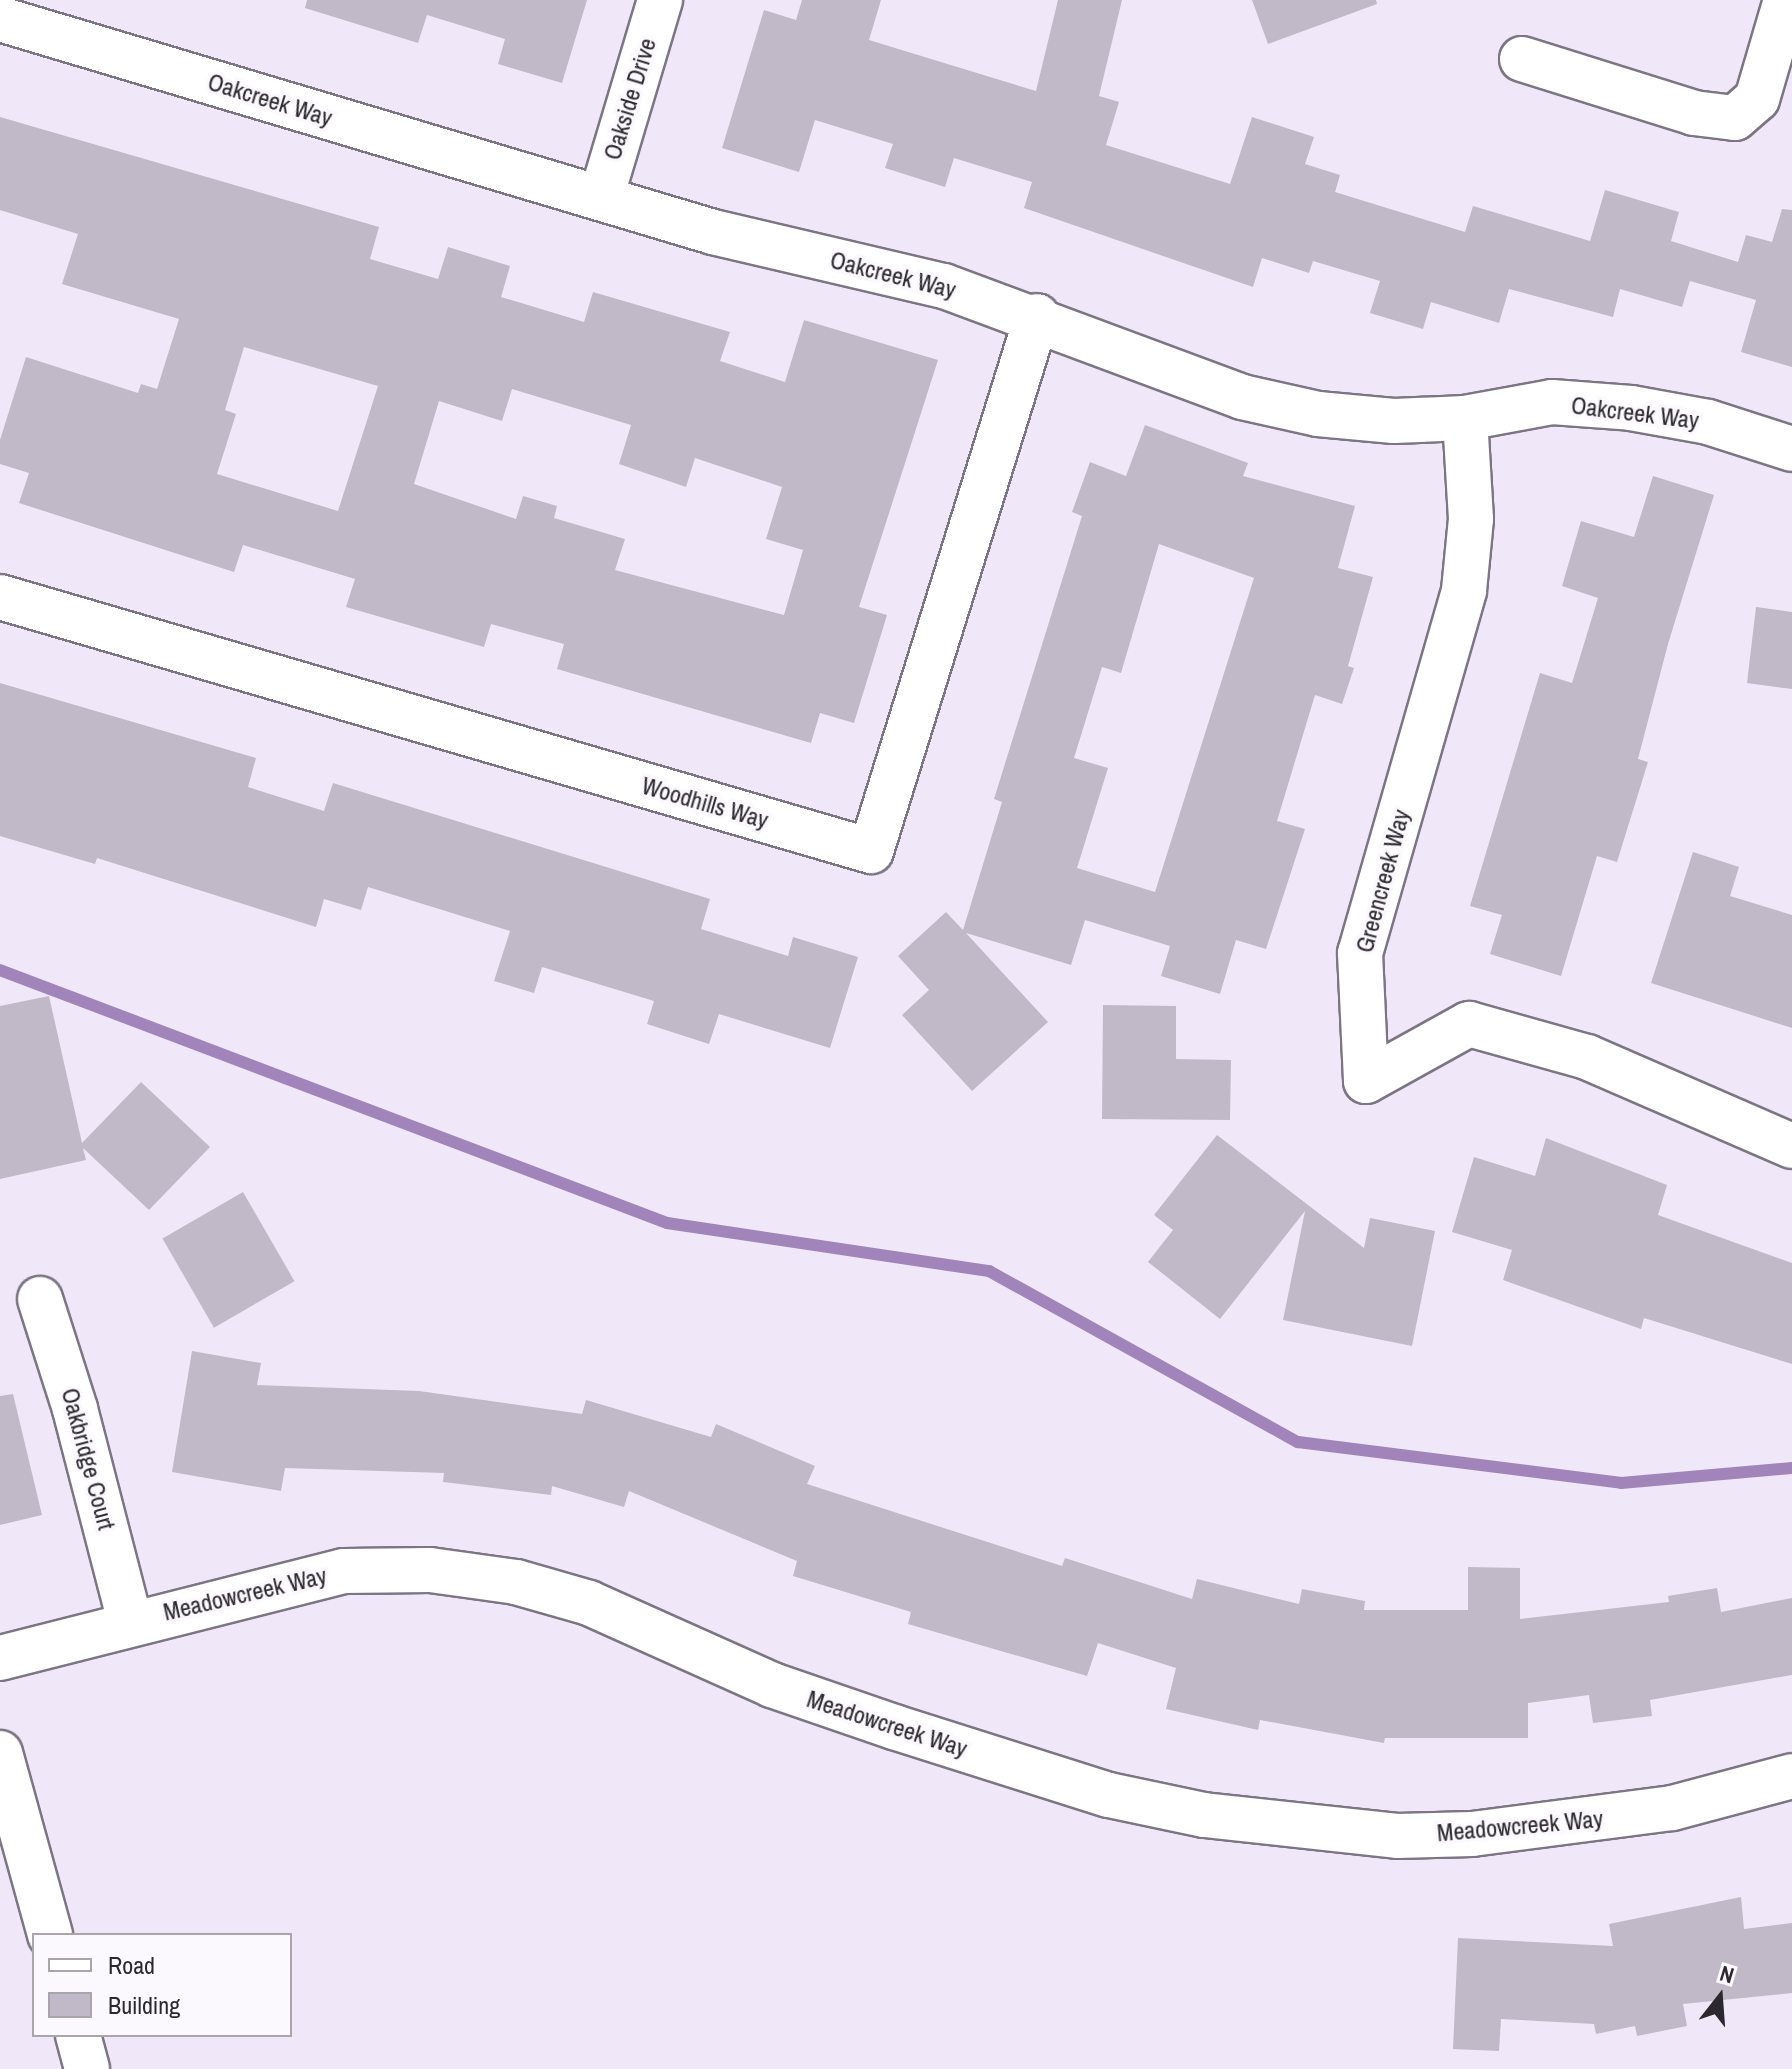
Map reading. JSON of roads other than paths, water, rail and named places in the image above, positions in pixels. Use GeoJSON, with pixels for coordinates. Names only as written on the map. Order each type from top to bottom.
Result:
{"type":"FeatureCollection","features":[{"type":"Feature","properties":{"kind":"street","name":"Oakside Drive"},"geometry":{"type":"LineString","coordinates":[[601,198],[660,0]]}},
{"type":"Feature","properties":{"kind":"street"},"geometry":{"type":"LineString","coordinates":[[1522,59],[1694,113],[1735,118],[1757,99],[1786,0]]}},
{"type":"Feature","properties":{"kind":"street","name":"Oakcreek Way"},"geometry":{"type":"LineString","coordinates":[[0,19],[601,198],[1037,316],[1242,397],[1318,414],[1394,421],[1465,418],[1552,402],[1631,408],[1708,422],[1792,449]]}},
{"type":"Feature","properties":{"kind":"street","name":"Woodhills Way"},"geometry":{"type":"LineString","coordinates":[[0,597],[871,851],[1037,316]]}},
{"type":"Feature","properties":{"kind":"street","name":"Greencreek Way"},"geometry":{"type":"LineString","coordinates":[[1465,418],[1471,519],[1464,591],[1360,953],[1366,1081],[1469,1024],[1587,1057],[1792,1146]]}},
{"type":"Feature","properties":{"kind":"street","name":"Oakbridge Court"},"geometry":{"type":"LineString","coordinates":[[40,1299],[75,1409],[130,1621]]}},
{"type":"Feature","properties":{"kind":"street","name":"Meadowcreek Way"},"geometry":{"type":"LineString","coordinates":[[0,1658],[130,1621],[344,1571],[430,1570],[516,1582],[589,1603],[772,1685],[1080,1786],[1204,1815],[1304,1829],[1397,1836],[1557,1827],[1672,1808],[1792,1776]]}},
{"type":"Feature","properties":{"kind":"street"},"geometry":{"type":"LineString","coordinates":[[0,1753],[49,1933]]}},
{"type":"Feature","properties":{"kind":"street"},"geometry":{"type":"LineString","coordinates":[[79,2037],[87,2069]]}},
{"type":"Feature","properties":{"kind":"waterway"},"geometry":{"type":"LineString","coordinates":[[0,970],[667,1223],[989,1271],[1298,1442],[1621,1483],[1792,1468]]}}]}
